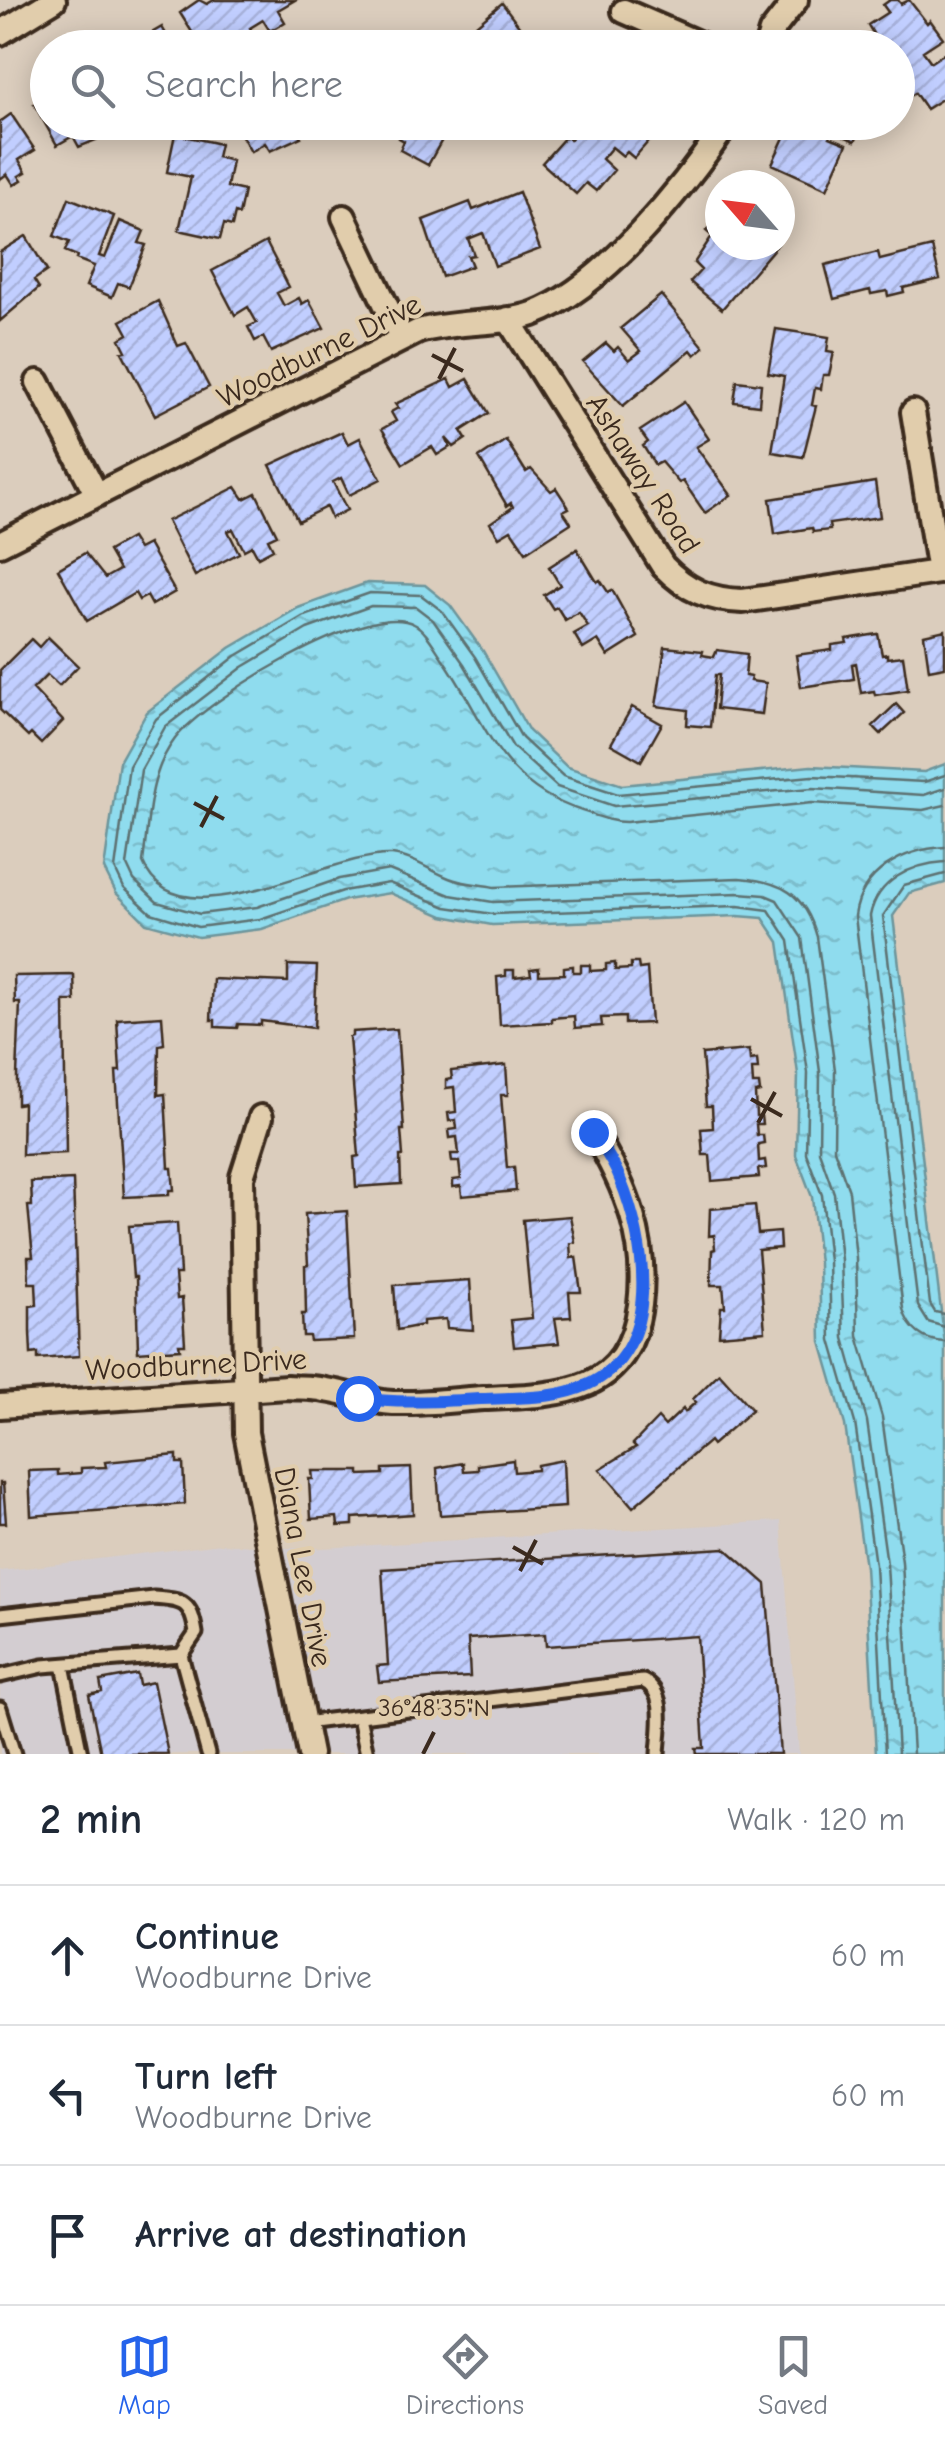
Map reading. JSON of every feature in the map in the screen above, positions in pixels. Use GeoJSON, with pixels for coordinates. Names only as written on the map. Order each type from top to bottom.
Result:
{"type":"FeatureCollection","features":[{"type":"Feature","properties":{"kind":"street"},"geometry":{"type":"LineString","coordinates":[[0,33],[54,0]]}},
{"type":"Feature","properties":{"kind":"street"},"geometry":{"type":"LineString","coordinates":[[774,30],[796,0]]}},
{"type":"Feature","properties":{"kind":"street"},"geometry":{"type":"LineString","coordinates":[[624,11],[668,30]]}},
{"type":"Feature","properties":{"kind":"street","name":"Woodburne Drive"},"geometry":{"type":"LineString","coordinates":[[0,544],[402,339],[449,323],[530,315],[564,300],[590,282],[660,209],[714,140]]}},
{"type":"Feature","properties":{"kind":"street"},"geometry":{"type":"LineString","coordinates":[[344,217],[402,339]]}},
{"type":"Feature","properties":{"kind":"street","name":"Ashaway Road"},"geometry":{"type":"LineString","coordinates":[[508,320],[663,566],[696,592],[719,600],[743,601],[942,572]]}},
{"type":"Feature","properties":{"kind":"street"},"geometry":{"type":"LineString","coordinates":[[38,382],[97,495]]}},
{"type":"Feature","properties":{"kind":"street"},"geometry":{"type":"LineString","coordinates":[[913,412],[942,572]]}},
{"type":"Feature","properties":{"kind":"street","name":"Diana Lee Drive"},"geometry":{"type":"LineString","coordinates":[[261,1117],[242,1178],[246,1433],[310,1754]]}},
{"type":"Feature","properties":{"kind":"street","name":"Woodburne Drive"},"geometry":{"type":"LineString","coordinates":[[0,1406],[245,1390],[323,1389],[391,1403],[546,1395],[589,1384],[610,1371],[626,1353],[637,1331],[642,1292],[641,1251],[633,1212],[619,1174],[593,1132]]}},
{"type":"Feature","properties":{"kind":"lane"},"geometry":{"type":"LineString","coordinates":[[0,1616],[154,1598],[187,1605],[196,1633],[180,1654],[62,1665],[0,1676]]}},
{"type":"Feature","properties":{"kind":"lane"},"geometry":{"type":"LineString","coordinates":[[180,1654],[208,1754]]}},
{"type":"Feature","properties":{"kind":"lane"},"geometry":{"type":"LineString","coordinates":[[62,1665],[81,1754]]}},
{"type":"Feature","properties":{"kind":"lane"},"geometry":{"type":"LineString","coordinates":[[304,1723],[643,1681],[651,1684],[659,1697],[658,1754]]}},
{"type":"Feature","properties":{"kind":"lane"},"geometry":{"type":"LineString","coordinates":[[0,1708],[14,1754]]}},
{"type":"Feature","properties":{"kind":"lane"},"geometry":{"type":"LineString","coordinates":[[359,1716],[367,1754]]}},
{"type":"Feature","properties":{"kind":"shaded area"},"geometry":{"type":"Polygon","coordinates":[[[781,1521],[799,1754],[0,1754],[0,1571],[221,1544],[306,1549],[781,1521]]]}},
{"type":"Feature","properties":{"kind":"water"},"geometry":{"type":"Polygon","coordinates":[[[367,583],[425,585],[450,605],[483,651],[529,731],[567,767],[622,785],[811,766],[924,772],[945,764],[945,883],[909,893],[893,916],[945,1344],[945,1754],[876,1754],[865,1567],[845,1425],[821,1342],[819,1263],[812,1197],[796,1155],[798,1074],[779,942],[763,918],[492,925],[443,916],[390,893],[346,900],[262,929],[198,937],[146,923],[116,893],[104,869],[119,762],[147,712],[230,648],[298,608],[367,583]]]}},
{"type":"Feature","properties":{"kind":"building"},"geometry":{"type":"Polygon","coordinates":[[[199,0],[207,4],[214,0],[295,0],[278,10],[285,22],[272,30],[263,20],[251,30],[191,30],[180,13],[199,0]]]}},
{"type":"Feature","properties":{"kind":"building"},"geometry":{"type":"Polygon","coordinates":[[[890,0],[901,4],[909,0],[943,38],[923,51],[931,62],[945,53],[945,97],[926,109],[915,93],[915,30],[871,30],[868,25],[888,12],[883,5],[890,0]]]}},
{"type":"Feature","properties":{"kind":"building"},"geometry":{"type":"Polygon","coordinates":[[[502,3],[520,27],[516,30],[470,30],[502,3]]]}},
{"type":"Feature","properties":{"kind":"building"},"geometry":{"type":"Polygon","coordinates":[[[11,114],[35,150],[19,160],[26,172],[14,185],[7,174],[0,179],[0,122],[11,114]]]}},
{"type":"Feature","properties":{"kind":"building"},"geometry":{"type":"Polygon","coordinates":[[[75,140],[96,140],[79,147],[75,140]]]}},
{"type":"Feature","properties":{"kind":"building"},"geometry":{"type":"Polygon","coordinates":[[[174,140],[220,144],[217,157],[232,161],[227,187],[244,191],[239,215],[235,213],[232,226],[224,224],[220,239],[179,230],[191,177],[167,172],[174,140]]]}},
{"type":"Feature","properties":{"kind":"building"},"geometry":{"type":"Polygon","coordinates":[[[244,140],[294,140],[270,151],[265,143],[251,152],[244,140]]]}},
{"type":"Feature","properties":{"kind":"building"},"geometry":{"type":"Polygon","coordinates":[[[442,140],[428,165],[400,150],[404,141],[442,140]]]}},
{"type":"Feature","properties":{"kind":"building"},"geometry":{"type":"Polygon","coordinates":[[[562,140],[650,140],[634,158],[627,152],[623,156],[612,147],[602,159],[614,170],[596,191],[586,183],[576,194],[542,163],[562,140]]]}},
{"type":"Feature","properties":{"kind":"building"},"geometry":{"type":"Polygon","coordinates":[[[783,140],[837,140],[847,144],[827,189],[795,174],[795,170],[772,164],[783,140]]]}},
{"type":"Feature","properties":{"kind":"building"},"geometry":{"type":"Polygon","coordinates":[[[519,192],[540,249],[495,266],[483,233],[468,239],[474,255],[468,256],[472,266],[442,277],[423,220],[470,202],[473,210],[519,192]]]}},
{"type":"Feature","properties":{"kind":"building"},"geometry":{"type":"Polygon","coordinates":[[[69,198],[114,216],[99,256],[105,258],[120,221],[144,231],[139,243],[146,245],[129,287],[118,283],[112,297],[86,286],[94,266],[65,251],[69,242],[54,236],[69,198]]]}},
{"type":"Feature","properties":{"kind":"building"},"geometry":{"type":"Polygon","coordinates":[[[26,236],[47,271],[34,280],[39,288],[0,321],[0,252],[26,236]]]}},
{"type":"Feature","properties":{"kind":"building"},"geometry":{"type":"Polygon","coordinates":[[[266,242],[289,287],[277,293],[284,306],[299,298],[302,304],[309,300],[324,328],[271,352],[263,337],[255,341],[248,327],[257,323],[248,307],[235,315],[212,271],[266,242]]]}},
{"type":"Feature","properties":{"kind":"building"},"geometry":{"type":"Polygon","coordinates":[[[705,246],[705,260],[764,260],[722,309],[690,282],[701,270],[694,263],[705,246]]]}},
{"type":"Feature","properties":{"kind":"building"},"geometry":{"type":"Polygon","coordinates":[[[932,247],[940,279],[888,296],[887,291],[871,294],[870,290],[834,299],[825,265],[878,252],[880,260],[932,247]]]}},
{"type":"Feature","properties":{"kind":"building"},"geometry":{"type":"Polygon","coordinates":[[[661,295],[704,347],[695,355],[691,350],[623,406],[583,362],[606,343],[614,351],[618,347],[629,360],[641,351],[621,328],[661,295]]]}},
{"type":"Feature","properties":{"kind":"building"},"geometry":{"type":"Polygon","coordinates":[[[158,301],[178,346],[186,343],[209,387],[155,415],[122,352],[126,351],[120,339],[128,334],[121,321],[158,301]]]}},
{"type":"Feature","properties":{"kind":"building"},"geometry":{"type":"Polygon","coordinates":[[[776,329],[829,337],[827,351],[834,352],[829,375],[823,375],[821,389],[815,388],[812,405],[816,406],[803,457],[772,452],[784,376],[768,373],[776,329]]]}},
{"type":"Feature","properties":{"kind":"building"},"geometry":{"type":"Polygon","coordinates":[[[449,379],[453,387],[468,379],[489,413],[461,431],[466,439],[454,447],[446,438],[450,447],[437,455],[432,447],[403,464],[382,429],[396,421],[391,412],[398,408],[395,404],[449,379]]]}},
{"type":"Feature","properties":{"kind":"building"},"geometry":{"type":"Polygon","coordinates":[[[737,381],[761,384],[759,405],[734,402],[737,381]]]}},
{"type":"Feature","properties":{"kind":"building"},"geometry":{"type":"Polygon","coordinates":[[[684,402],[709,439],[696,447],[731,495],[705,513],[683,481],[679,483],[661,462],[655,465],[643,446],[648,442],[640,431],[684,402]]]}},
{"type":"Feature","properties":{"kind":"building"},"geometry":{"type":"Polygon","coordinates":[[[342,432],[348,444],[360,438],[381,479],[349,495],[341,478],[333,482],[347,510],[331,518],[326,507],[298,521],[270,465],[342,432]]]}},
{"type":"Feature","properties":{"kind":"building"},"geometry":{"type":"Polygon","coordinates":[[[506,440],[526,472],[531,469],[551,491],[556,488],[569,508],[563,511],[571,523],[526,552],[511,530],[499,537],[490,523],[513,507],[511,503],[507,506],[479,458],[506,440]]]}},
{"type":"Feature","properties":{"kind":"building"},"geometry":{"type":"Polygon","coordinates":[[[875,482],[880,517],[829,524],[830,530],[813,532],[812,528],[775,534],[770,499],[875,482]]]}},
{"type":"Feature","properties":{"kind":"building"},"geometry":{"type":"Polygon","coordinates":[[[236,487],[244,499],[256,493],[277,535],[268,539],[273,549],[258,557],[252,546],[244,550],[233,529],[228,531],[239,553],[195,576],[167,521],[236,487]]]}},
{"type":"Feature","properties":{"kind":"building"},"geometry":{"type":"Polygon","coordinates":[[[131,538],[138,549],[148,544],[175,592],[152,605],[147,596],[139,600],[135,593],[87,621],[58,569],[85,553],[105,578],[119,570],[108,551],[131,538]]]}},
{"type":"Feature","properties":{"kind":"building"},"geometry":{"type":"Polygon","coordinates":[[[577,549],[597,582],[600,580],[608,592],[612,590],[638,637],[608,656],[598,640],[583,649],[574,634],[588,626],[579,612],[565,620],[544,595],[560,585],[549,567],[577,549]]]}},
{"type":"Feature","properties":{"kind":"building"},"geometry":{"type":"Polygon","coordinates":[[[945,630],[945,667],[929,670],[924,635],[945,630]]]}},
{"type":"Feature","properties":{"kind":"building"},"geometry":{"type":"Polygon","coordinates":[[[878,634],[882,655],[903,656],[908,690],[861,693],[856,663],[852,664],[854,679],[801,687],[796,655],[832,650],[832,645],[847,643],[846,639],[878,634]]]}},
{"type":"Feature","properties":{"kind":"building"},"geometry":{"type":"Polygon","coordinates":[[[48,637],[78,666],[59,686],[47,675],[33,689],[63,721],[41,744],[0,710],[0,670],[31,639],[39,647],[48,637]]]}},
{"type":"Feature","properties":{"kind":"building"},"geometry":{"type":"Polygon","coordinates":[[[665,647],[703,651],[702,655],[714,657],[717,650],[747,654],[745,676],[751,677],[750,681],[766,683],[762,714],[716,709],[719,675],[715,675],[710,727],[687,725],[688,710],[656,706],[665,647]]]}},
{"type":"Feature","properties":{"kind":"building"},"geometry":{"type":"Polygon","coordinates":[[[896,704],[904,713],[881,734],[873,726],[896,704]]]}},
{"type":"Feature","properties":{"kind":"building"},"geometry":{"type":"Polygon","coordinates":[[[632,707],[662,724],[641,761],[611,744],[632,707]]]}},
{"type":"Feature","properties":{"kind":"building"},"geometry":{"type":"Polygon","coordinates":[[[615,963],[615,970],[631,969],[631,963],[638,963],[639,969],[647,968],[651,1023],[625,1024],[625,1017],[601,1018],[602,1026],[575,1028],[574,1016],[552,1018],[552,1022],[500,1025],[497,977],[506,976],[506,970],[514,970],[514,977],[531,975],[530,969],[539,968],[539,975],[564,974],[564,967],[573,966],[573,972],[581,972],[581,965],[590,965],[590,971],[606,970],[606,964],[615,963]]]}},
{"type":"Feature","properties":{"kind":"building"},"geometry":{"type":"Polygon","coordinates":[[[288,965],[317,966],[314,1028],[261,1021],[261,1025],[215,1027],[215,1020],[211,1020],[213,979],[288,982],[288,965]]]}},
{"type":"Feature","properties":{"kind":"building"},"geometry":{"type":"Polygon","coordinates":[[[74,975],[75,1001],[64,1001],[66,1153],[22,1155],[23,1103],[17,1104],[20,1003],[15,1003],[14,976],[74,975]]]}},
{"type":"Feature","properties":{"kind":"building"},"geometry":{"type":"Polygon","coordinates":[[[162,1016],[164,1044],[159,1045],[158,1095],[165,1094],[174,1190],[169,1190],[169,1195],[124,1197],[116,1071],[120,1071],[117,1019],[162,1016]]]}},
{"type":"Feature","properties":{"kind":"building"},"geometry":{"type":"Polygon","coordinates":[[[397,1029],[404,1130],[401,1184],[356,1187],[354,1157],[359,1156],[349,1037],[352,1032],[397,1029]]]}},
{"type":"Feature","properties":{"kind":"building"},"geometry":{"type":"Polygon","coordinates":[[[749,1050],[750,1060],[757,1059],[758,1069],[752,1069],[753,1084],[759,1084],[760,1092],[755,1093],[756,1116],[761,1116],[762,1124],[756,1124],[757,1135],[763,1135],[764,1143],[758,1144],[759,1161],[765,1160],[766,1168],[758,1169],[759,1177],[712,1181],[710,1155],[703,1155],[701,1129],[713,1128],[712,1106],[706,1106],[702,1054],[749,1050]]]}},
{"type":"Feature","properties":{"kind":"building"},"geometry":{"type":"Polygon","coordinates":[[[506,1065],[508,1095],[501,1095],[507,1168],[514,1167],[516,1191],[462,1196],[461,1186],[453,1187],[453,1180],[461,1179],[459,1162],[452,1162],[451,1154],[459,1154],[457,1137],[450,1138],[449,1130],[457,1129],[456,1120],[449,1121],[448,1113],[456,1112],[454,1087],[446,1088],[446,1080],[452,1079],[451,1071],[506,1065]]]}},
{"type":"Feature","properties":{"kind":"building"},"geometry":{"type":"Polygon","coordinates":[[[73,1180],[79,1356],[38,1359],[38,1353],[31,1354],[30,1332],[30,1306],[37,1305],[36,1283],[29,1283],[28,1257],[33,1257],[28,1206],[32,1206],[31,1182],[73,1180]]]}},
{"type":"Feature","properties":{"kind":"building"},"geometry":{"type":"Polygon","coordinates":[[[755,1205],[758,1234],[779,1232],[780,1248],[758,1250],[765,1331],[719,1335],[721,1307],[725,1307],[723,1285],[711,1285],[715,1249],[714,1235],[709,1236],[710,1209],[755,1205]]]}},
{"type":"Feature","properties":{"kind":"building"},"geometry":{"type":"Polygon","coordinates":[[[347,1211],[354,1339],[310,1341],[309,1336],[303,1336],[302,1314],[306,1314],[308,1264],[305,1214],[347,1211]]]}},
{"type":"Feature","properties":{"kind":"building"},"geometry":{"type":"Polygon","coordinates":[[[570,1216],[575,1242],[570,1243],[571,1258],[576,1257],[581,1292],[569,1292],[571,1317],[555,1318],[559,1343],[514,1347],[511,1320],[532,1318],[523,1220],[570,1216]]]}},
{"type":"Feature","properties":{"kind":"building"},"geometry":{"type":"Polygon","coordinates":[[[177,1223],[180,1274],[175,1274],[177,1299],[182,1298],[185,1344],[179,1344],[180,1349],[138,1352],[136,1277],[129,1226],[177,1223]]]}},
{"type":"Feature","properties":{"kind":"building"},"geometry":{"type":"Polygon","coordinates":[[[470,1280],[473,1330],[447,1328],[446,1319],[423,1321],[423,1325],[397,1330],[394,1285],[470,1280]]]}},
{"type":"Feature","properties":{"kind":"building"},"geometry":{"type":"Polygon","coordinates":[[[719,1373],[752,1410],[712,1445],[709,1441],[633,1507],[600,1469],[636,1447],[633,1444],[658,1418],[665,1426],[683,1409],[685,1412],[719,1373]]]}},
{"type":"Feature","properties":{"kind":"building"},"geometry":{"type":"Polygon","coordinates":[[[177,1455],[177,1463],[183,1463],[185,1504],[31,1516],[29,1471],[81,1473],[81,1468],[106,1467],[105,1462],[177,1455]]]}},
{"type":"Feature","properties":{"kind":"building"},"geometry":{"type":"Polygon","coordinates":[[[513,1460],[514,1472],[537,1470],[537,1465],[563,1460],[565,1507],[440,1515],[437,1468],[463,1463],[464,1471],[478,1470],[478,1465],[513,1460]]]}},
{"type":"Feature","properties":{"kind":"building"},"geometry":{"type":"Polygon","coordinates":[[[411,1468],[413,1514],[353,1518],[353,1525],[338,1526],[337,1517],[311,1519],[312,1471],[360,1471],[360,1475],[411,1468]]]}},
{"type":"Feature","properties":{"kind":"building"},"geometry":{"type":"Polygon","coordinates":[[[3,1483],[6,1523],[0,1523],[3,1483]]]}},
{"type":"Feature","properties":{"kind":"building"},"geometry":{"type":"Polygon","coordinates":[[[725,1548],[766,1584],[780,1754],[697,1754],[696,1748],[704,1748],[697,1636],[546,1646],[545,1634],[468,1639],[470,1677],[379,1682],[377,1666],[388,1665],[382,1569],[725,1548]]]}},
{"type":"Feature","properties":{"kind":"building"},"geometry":{"type":"Polygon","coordinates":[[[137,1674],[139,1685],[153,1682],[168,1754],[101,1754],[89,1695],[102,1692],[100,1681],[137,1674]]]}},
{"type":"Feature","properties":{"kind":"route"},"geometry":{"type":"LineString","coordinates":[[358,1398],[391,1403],[568,1392],[610,1371],[626,1353],[637,1331],[642,1292],[641,1251],[633,1212],[619,1174],[593,1132]]}}]}
